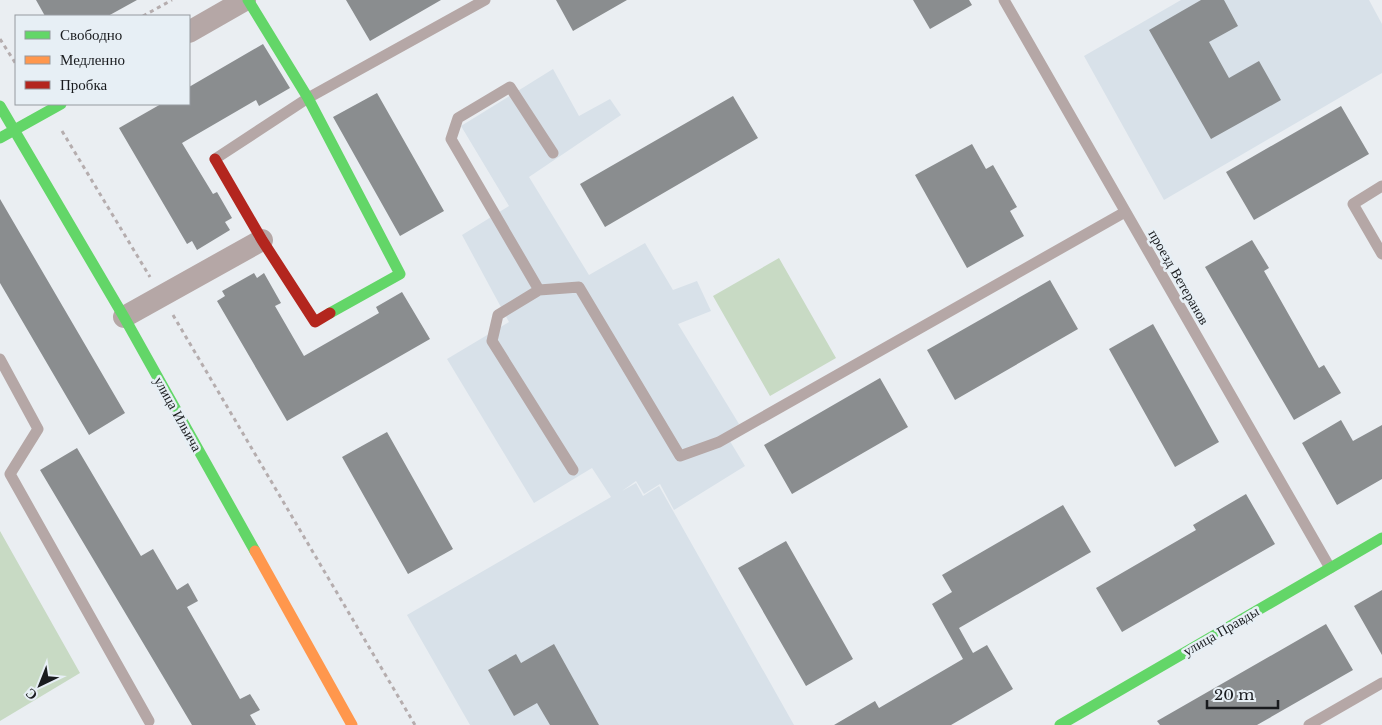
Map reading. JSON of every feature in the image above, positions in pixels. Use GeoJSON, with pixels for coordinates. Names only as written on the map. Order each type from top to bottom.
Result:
{"type":"FeatureCollection","features":[{"type":"Feature","properties":{"kind":"street"},"geometry":{"type":"LineString","coordinates":[[190,31],[246,0],[308,98],[400,274],[315,322],[262,240],[215,159]]}},
{"type":"Feature","properties":{"kind":"street"},"geometry":{"type":"LineString","coordinates":[[0,138],[59,105]]}},
{"type":"Feature","properties":{"kind":"street","name":"улица Ильича"},"geometry":{"type":"LineString","coordinates":[[0,106],[124,318],[352,725]]}},
{"type":"Feature","properties":{"kind":"street"},"geometry":{"type":"LineString","coordinates":[[124,318],[262,240]]}},
{"type":"Feature","properties":{"kind":"street","name":"улица Правды"},"geometry":{"type":"LineString","coordinates":[[1060,725],[1382,538]]}},
{"type":"Feature","properties":{"kind":"lane"},"geometry":{"type":"LineString","coordinates":[[215,159],[308,98],[484,0]]}},
{"type":"Feature","properties":{"kind":"lane","name":"проезд Ветеранов"},"geometry":{"type":"LineString","coordinates":[[1004,0],[1330,568]]}},
{"type":"Feature","properties":{"kind":"lane"},"geometry":{"type":"LineString","coordinates":[[539,290],[450,139],[458,118],[510,87],[553,153]]}},
{"type":"Feature","properties":{"kind":"lane"},"geometry":{"type":"LineString","coordinates":[[1382,186],[1353,204],[1382,254]]}},
{"type":"Feature","properties":{"kind":"lane"},"geometry":{"type":"LineString","coordinates":[[573,470],[492,341],[498,315],[539,290],[579,287],[680,456],[719,442],[1125,212]]}},
{"type":"Feature","properties":{"kind":"lane"},"geometry":{"type":"LineString","coordinates":[[0,359],[38,428],[10,474],[148,720]]}},
{"type":"Feature","properties":{"kind":"lane"},"geometry":{"type":"LineString","coordinates":[[1309,725],[1382,683]]}},
{"type":"Feature","properties":{"kind":"path"},"geometry":{"type":"LineString","coordinates":[[145,15],[172,0]]}},
{"type":"Feature","properties":{"kind":"path"},"geometry":{"type":"LineString","coordinates":[[0,39],[15,62]]}},
{"type":"Feature","properties":{"kind":"path"},"geometry":{"type":"LineString","coordinates":[[48,111],[61,129],[162,296],[415,725]]}},
{"type":"Feature","properties":{"kind":"shaded area"},"geometry":{"type":"Polygon","coordinates":[[[1181,0],[1369,0],[1382,24],[1382,73],[1164,200],[1084,56],[1181,0]]]}},
{"type":"Feature","properties":{"kind":"shaded area"},"geometry":{"type":"Polygon","coordinates":[[[553,69],[579,116],[610,99],[621,115],[529,177],[589,275],[645,243],[673,290],[697,281],[711,311],[678,324],[739,424],[725,433],[745,466],[674,510],[660,484],[644,494],[636,481],[622,491],[636,483],[643,496],[659,486],[794,725],[470,725],[407,615],[611,497],[592,468],[534,503],[447,359],[509,322],[462,235],[509,206],[461,126],[553,69]]]}},
{"type":"Feature","properties":{"kind":"green space"},"geometry":{"type":"Polygon","coordinates":[[[779,258],[836,358],[770,396],[713,296],[779,258]]]}},
{"type":"Feature","properties":{"kind":"green space"},"geometry":{"type":"Polygon","coordinates":[[[0,531],[80,673],[0,721],[0,531]]]}},
{"type":"Feature","properties":{"kind":"building"},"geometry":{"type":"Polygon","coordinates":[[[36,0],[137,0],[110,15],[44,15],[36,0]]]}},
{"type":"Feature","properties":{"kind":"building"},"geometry":{"type":"Polygon","coordinates":[[[346,0],[441,0],[370,41],[346,0]]]}},
{"type":"Feature","properties":{"kind":"building"},"geometry":{"type":"Polygon","coordinates":[[[556,0],[627,0],[573,31],[556,0]]]}},
{"type":"Feature","properties":{"kind":"building"},"geometry":{"type":"Polygon","coordinates":[[[913,0],[969,0],[972,5],[930,29],[913,0]]]}},
{"type":"Feature","properties":{"kind":"building"},"geometry":{"type":"Polygon","coordinates":[[[1201,0],[1224,0],[1238,26],[1209,42],[1229,78],[1259,61],[1281,100],[1211,139],[1149,30],[1201,0]]]}},
{"type":"Feature","properties":{"kind":"building"},"geometry":{"type":"Polygon","coordinates":[[[263,44],[290,88],[259,106],[256,100],[182,143],[213,194],[217,192],[232,218],[225,222],[230,230],[197,250],[192,241],[187,244],[119,128],[159,105],[190,105],[190,86],[263,44]]]}},
{"type":"Feature","properties":{"kind":"building"},"geometry":{"type":"Polygon","coordinates":[[[377,93],[444,211],[400,236],[333,117],[377,93]]]}},
{"type":"Feature","properties":{"kind":"building"},"geometry":{"type":"Polygon","coordinates":[[[733,96],[758,138],[605,227],[580,184],[733,96]]]}},
{"type":"Feature","properties":{"kind":"building"},"geometry":{"type":"Polygon","coordinates":[[[1341,106],[1369,154],[1254,220],[1226,172],[1341,106]]]}},
{"type":"Feature","properties":{"kind":"building"},"geometry":{"type":"Polygon","coordinates":[[[972,144],[986,169],[993,165],[1017,207],[1010,211],[1024,236],[967,268],[915,175],[972,144]]]}},
{"type":"Feature","properties":{"kind":"building"},"geometry":{"type":"Polygon","coordinates":[[[0,199],[125,413],[89,435],[0,283],[0,199]]]}},
{"type":"Feature","properties":{"kind":"building"},"geometry":{"type":"Polygon","coordinates":[[[1252,240],[1269,268],[1264,271],[1319,368],[1324,365],[1341,393],[1294,420],[1205,267],[1252,240]]]}},
{"type":"Feature","properties":{"kind":"building"},"geometry":{"type":"Polygon","coordinates":[[[254,273],[257,278],[264,273],[281,303],[275,306],[304,356],[379,313],[376,307],[402,292],[430,339],[287,421],[217,301],[225,296],[222,291],[254,273]]]}},
{"type":"Feature","properties":{"kind":"building"},"geometry":{"type":"Polygon","coordinates":[[[1050,280],[1078,329],[955,400],[927,350],[1050,280]]]}},
{"type":"Feature","properties":{"kind":"building"},"geometry":{"type":"Polygon","coordinates":[[[1153,324],[1219,442],[1175,467],[1109,349],[1153,324]]]}},
{"type":"Feature","properties":{"kind":"building"},"geometry":{"type":"Polygon","coordinates":[[[880,378],[908,427],[792,494],[764,445],[880,378]]]}},
{"type":"Feature","properties":{"kind":"building"},"geometry":{"type":"Polygon","coordinates":[[[1341,420],[1353,441],[1382,425],[1382,479],[1337,505],[1302,443],[1341,420]]]}},
{"type":"Feature","properties":{"kind":"building"},"geometry":{"type":"Polygon","coordinates":[[[387,432],[453,549],[408,574],[342,457],[387,432]]]}},
{"type":"Feature","properties":{"kind":"building"},"geometry":{"type":"Polygon","coordinates":[[[77,448],[141,556],[153,549],[177,590],[188,583],[198,601],[187,607],[240,699],[250,694],[260,710],[250,715],[256,725],[192,725],[40,470],[77,448]]]}},
{"type":"Feature","properties":{"kind":"building"},"geometry":{"type":"Polygon","coordinates":[[[1246,494],[1275,544],[1122,632],[1096,588],[1196,530],[1193,525],[1246,494]]]}},
{"type":"Feature","properties":{"kind":"building"},"geometry":{"type":"Polygon","coordinates":[[[1063,505],[1091,552],[959,628],[973,653],[987,645],[1013,689],[951,725],[834,725],[875,701],[879,708],[963,659],[932,604],[952,592],[942,575],[1063,505]]]}},
{"type":"Feature","properties":{"kind":"building"},"geometry":{"type":"Polygon","coordinates":[[[786,541],[853,659],[806,686],[738,568],[786,541]]]}},
{"type":"Feature","properties":{"kind":"building"},"geometry":{"type":"Polygon","coordinates":[[[1382,590],[1382,655],[1354,606],[1382,590]]]}},
{"type":"Feature","properties":{"kind":"building"},"geometry":{"type":"Polygon","coordinates":[[[1326,624],[1353,670],[1257,725],[1160,725],[1157,721],[1326,624]]]}},
{"type":"Feature","properties":{"kind":"building"},"geometry":{"type":"Polygon","coordinates":[[[554,644],[599,725],[550,725],[537,703],[514,716],[488,670],[516,654],[521,663],[554,644]]]}},
{"type":"Feature","properties":{"kind":"traffic: fast"},"geometry":{"type":"LineString","coordinates":[[248,0],[308,98],[400,274],[330,313]]}},
{"type":"Feature","properties":{"kind":"traffic: fast"},"geometry":{"type":"LineString","coordinates":[[0,138],[59,105]]}},
{"type":"Feature","properties":{"kind":"traffic: fast"},"geometry":{"type":"LineString","coordinates":[[0,106],[124,317],[255,551]]}},
{"type":"Feature","properties":{"kind":"traffic: fast"},"geometry":{"type":"LineString","coordinates":[[1060,725],[1382,538]]}},
{"type":"Feature","properties":{"kind":"traffic: slow"},"geometry":{"type":"LineString","coordinates":[[255,551],[352,725]]}},
{"type":"Feature","properties":{"kind":"traffic: jam"},"geometry":{"type":"LineString","coordinates":[[215,159],[262,240],[315,322],[330,313]]}}]}
